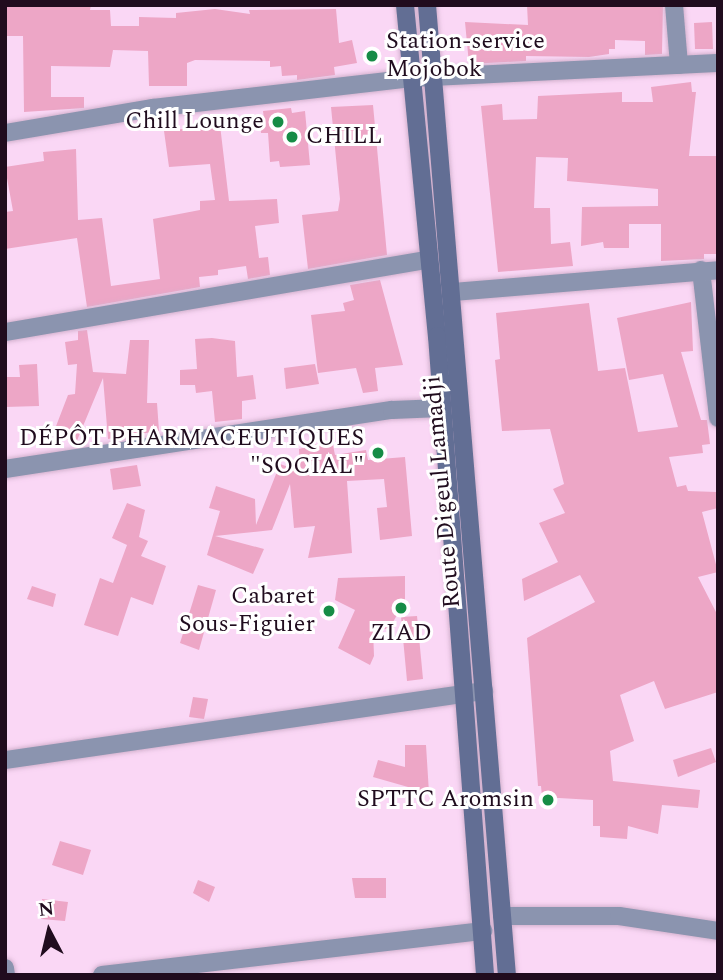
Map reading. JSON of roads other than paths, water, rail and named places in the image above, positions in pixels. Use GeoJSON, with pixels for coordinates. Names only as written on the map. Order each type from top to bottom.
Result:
{"type":"FeatureCollection","features":[{"type":"Feature","properties":{"kind":"main road"},"geometry":{"type":"LineString","coordinates":[[405,5],[441,408],[485,975]]}},
{"type":"Feature","properties":{"kind":"main road","name":"Route Digeul Lamadji"},"geometry":{"type":"LineString","coordinates":[[427,5],[453,292],[507,975]]}},
{"type":"Feature","properties":{"kind":"street"},"geometry":{"type":"LineString","coordinates":[[674,5],[679,65]]}},
{"type":"Feature","properties":{"kind":"street"},"geometry":{"type":"LineString","coordinates":[[5,134],[153,108],[411,78],[434,80],[718,63]]}},
{"type":"Feature","properties":{"kind":"street"},"geometry":{"type":"LineString","coordinates":[[5,332],[428,260]]}},
{"type":"Feature","properties":{"kind":"street"},"geometry":{"type":"LineString","coordinates":[[453,292],[709,270],[718,418]]}},
{"type":"Feature","properties":{"kind":"street"},"geometry":{"type":"LineString","coordinates":[[5,469],[392,410],[441,408]]}},
{"type":"Feature","properties":{"kind":"street"},"geometry":{"type":"LineString","coordinates":[[5,760],[484,691]]}},
{"type":"Feature","properties":{"kind":"street"},"geometry":{"type":"LineString","coordinates":[[502,916],[619,916],[718,931]]}},
{"type":"Feature","properties":{"kind":"street"},"geometry":{"type":"LineString","coordinates":[[102,975],[483,931]]}},
{"type":"Feature","properties":{"kind":"street"},"geometry":{"type":"LineString","coordinates":[[5,968],[6,975]]}},
{"type":"Feature","properties":{"kind":"place","name":"Station-service Mojobok"},"geometry":{"type":"Point","coordinates":[372,56]}},
{"type":"Feature","properties":{"kind":"place","name":"Chill Lounge"},"geometry":{"type":"Point","coordinates":[278,122]}},
{"type":"Feature","properties":{"kind":"place","name":"CHILL"},"geometry":{"type":"Point","coordinates":[292,137]}},
{"type":"Feature","properties":{"kind":"place","name":"DÉPÔT PHARMACEUTIQUES \"SOCIAL\""},"geometry":{"type":"Point","coordinates":[378,453]}},
{"type":"Feature","properties":{"kind":"place","name":"ZIAD"},"geometry":{"type":"Point","coordinates":[401,608]}},
{"type":"Feature","properties":{"kind":"place","name":"Cabaret Sous-Figuier"},"geometry":{"type":"Point","coordinates":[329,611]}},
{"type":"Feature","properties":{"kind":"place","name":"SPTTC Aromsin"},"geometry":{"type":"Point","coordinates":[548,800]}}]}
